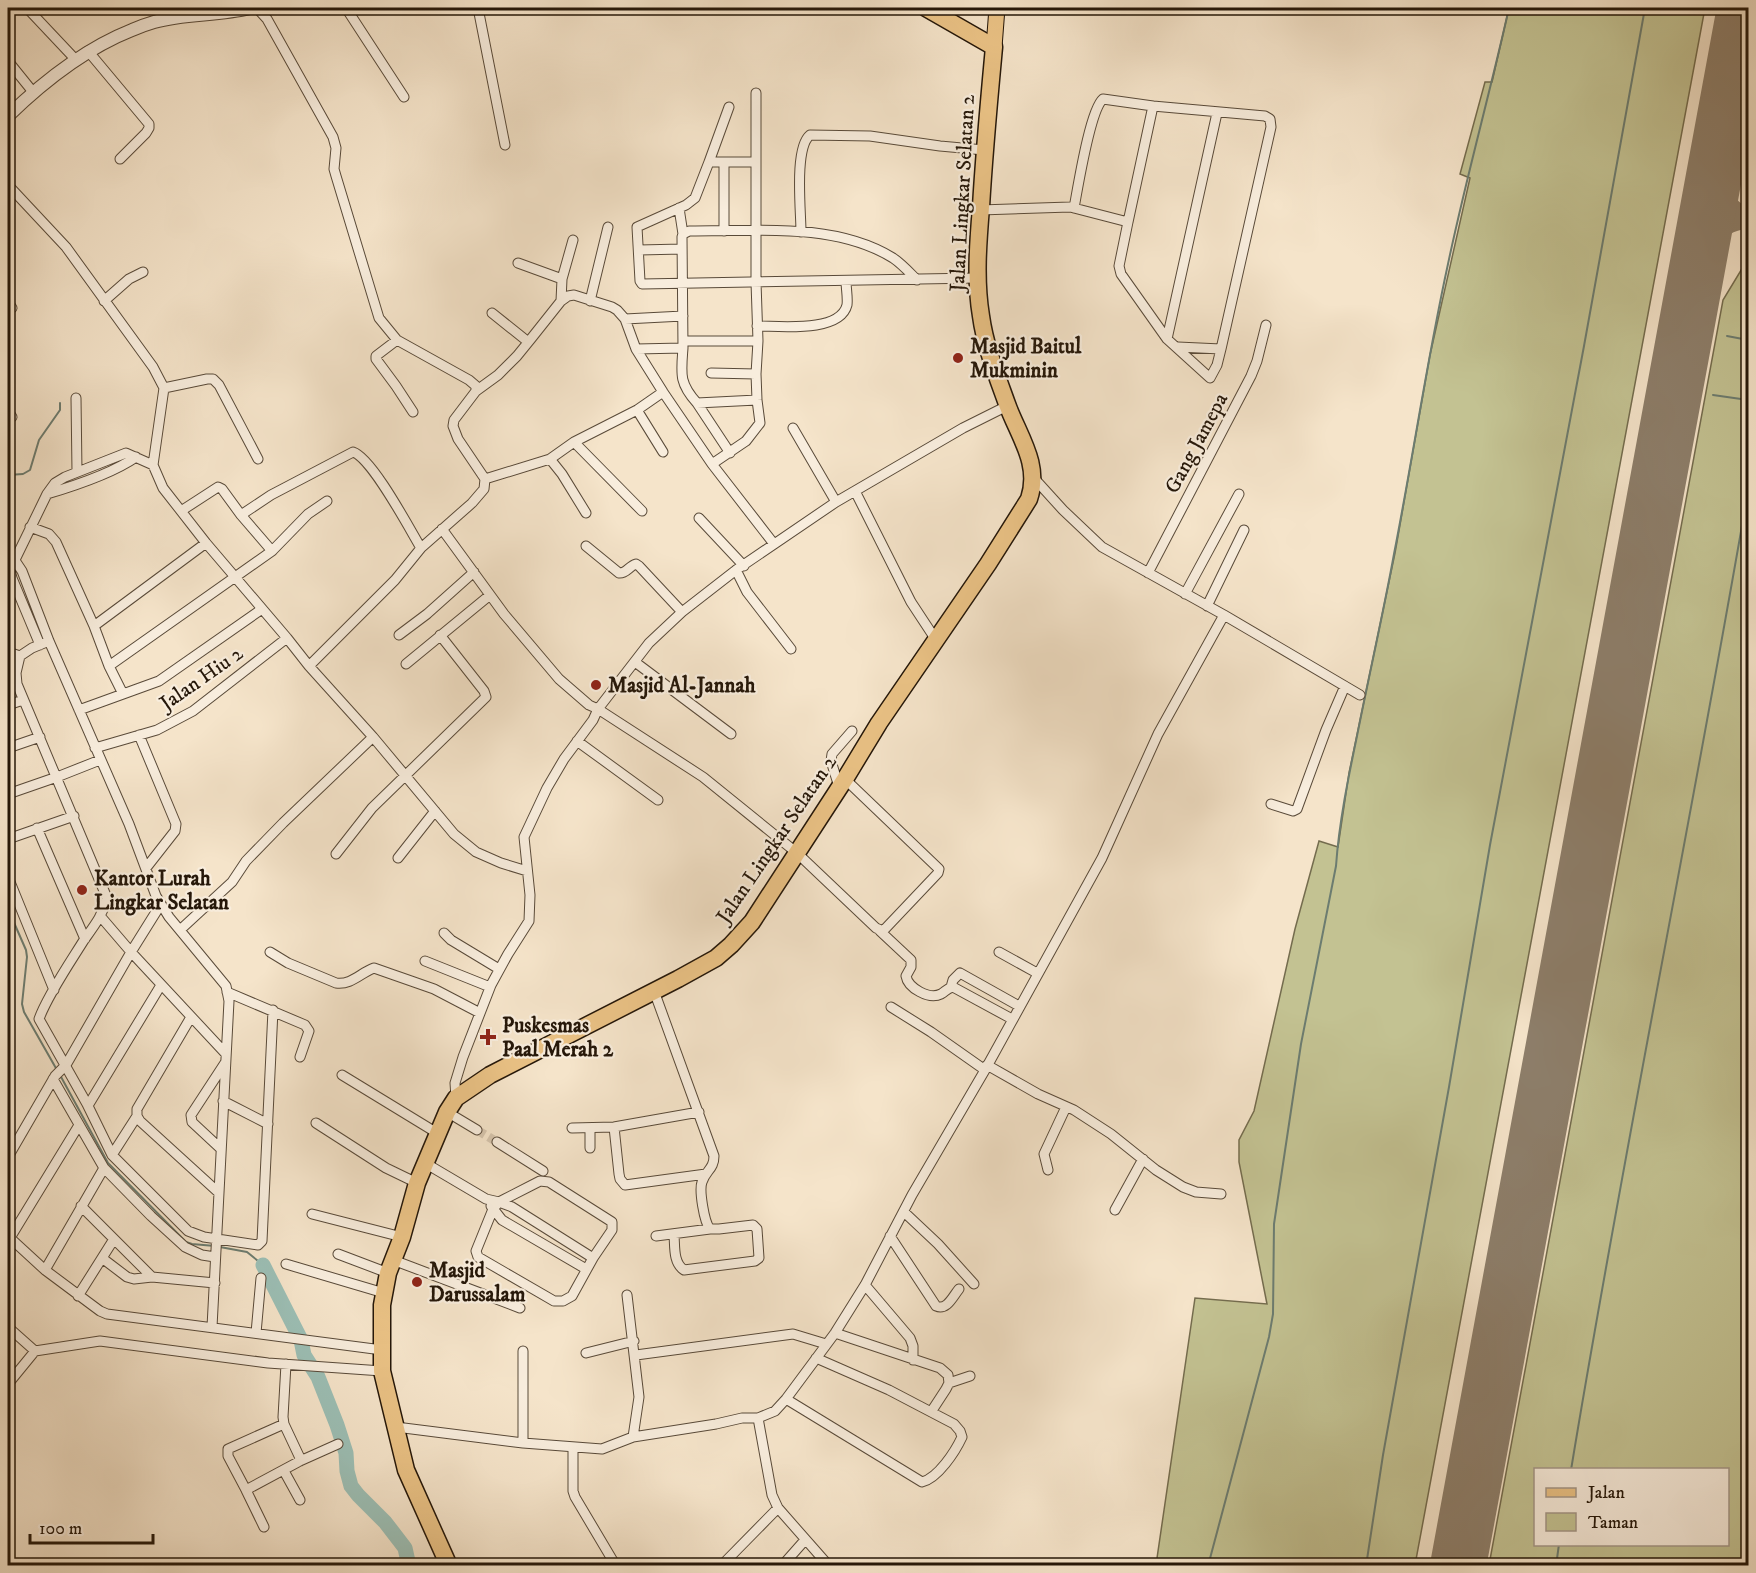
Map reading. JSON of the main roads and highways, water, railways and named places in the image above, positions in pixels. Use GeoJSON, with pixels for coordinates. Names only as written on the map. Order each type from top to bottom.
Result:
{"type":"FeatureCollection","features":[{"type":"Feature","properties":{"kind":"highway"},"geometry":{"type":"LineString","coordinates":[[926,8],[994,47]]}},
{"type":"Feature","properties":{"kind":"highway","name":"Jalan Lingkar Selatan 2"},"geometry":{"type":"LineString","coordinates":[[449,1566],[406,1470],[382,1371],[382,1350],[384,1293],[391,1267],[417,1183],[437,1133],[452,1105],[473,1086],[514,1061],[716,958],[731,945],[752,922],[879,723],[1029,499],[1033,477],[1030,457],[1007,406],[993,364],[981,318],[977,278],[984,150],[994,47]]}},
{"type":"Feature","properties":{"kind":"main road"},"geometry":{"type":"LineString","coordinates":[[994,47],[997,8]]}},
{"type":"Feature","properties":{"kind":"waterway"},"geometry":{"type":"LineString","coordinates":[[1208,1566],[1269,1337],[1273,1314],[1274,1224],[1301,1044],[1336,866],[1347,785],[1390,577],[1440,300],[1509,8]]}},
{"type":"Feature","properties":{"kind":"waterway"},"geometry":{"type":"LineString","coordinates":[[1366,1566],[1383,1455],[1490,845],[1645,8]]}},
{"type":"Feature","properties":{"kind":"waterway"},"geometry":{"type":"LineString","coordinates":[[1727,336],[1748,340]]}},
{"type":"Feature","properties":{"kind":"waterway"},"geometry":{"type":"LineString","coordinates":[[1713,395],[1748,400]]}},
{"type":"Feature","properties":{"kind":"waterway"},"geometry":{"type":"LineString","coordinates":[[8,475],[23,474],[30,470],[39,440],[60,410],[60,403]]}},
{"type":"Feature","properties":{"kind":"waterway"},"geometry":{"type":"LineString","coordinates":[[1571,1468],[1748,491]]}},
{"type":"Feature","properties":{"kind":"waterway"},"geometry":{"type":"LineString","coordinates":[[8,909],[26,950],[22,1004],[24,1012],[57,1070]]}},
{"type":"Feature","properties":{"kind":"waterway"},"geometry":{"type":"LineString","coordinates":[[60,1075],[108,1163],[186,1242],[215,1246]]}},
{"type":"Feature","properties":{"kind":"waterway"},"geometry":{"type":"LineString","coordinates":[[220,1247],[247,1252],[263,1265]]}},
{"type":"Feature","properties":{"kind":"waterway"},"geometry":{"type":"LineString","coordinates":[[263,1265],[301,1340],[304,1355],[318,1377],[346,1453],[351,1486],[385,1522],[405,1548],[409,1566]]}},
{"type":"Feature","properties":{"kind":"waterway"},"geometry":{"type":"LineString","coordinates":[[1556,1566],[1559,1546]]}},
{"type":"Feature","properties":{"kind":"tunnel"},"geometry":{"type":"LineString","coordinates":[[477,1130],[497,1142]]}},
{"type":"Feature","properties":{"kind":"place","name":"Masjid Baitul Mukminin"},"geometry":{"type":"Point","coordinates":[958,358]}},
{"type":"Feature","properties":{"kind":"place","name":"Masjid Al-Jannah"},"geometry":{"type":"Point","coordinates":[596,685]}},
{"type":"Feature","properties":{"kind":"place","name":"Kantor Lurah Lingkar Selatan"},"geometry":{"type":"Point","coordinates":[82,890]}},
{"type":"Feature","properties":{"kind":"place","name":"Puskesmas Paal Merah 2"},"geometry":{"type":"Point","coordinates":[488,1037]}},
{"type":"Feature","properties":{"kind":"place","name":"Masjid Darussalam"},"geometry":{"type":"Point","coordinates":[417,1282]}}]}
